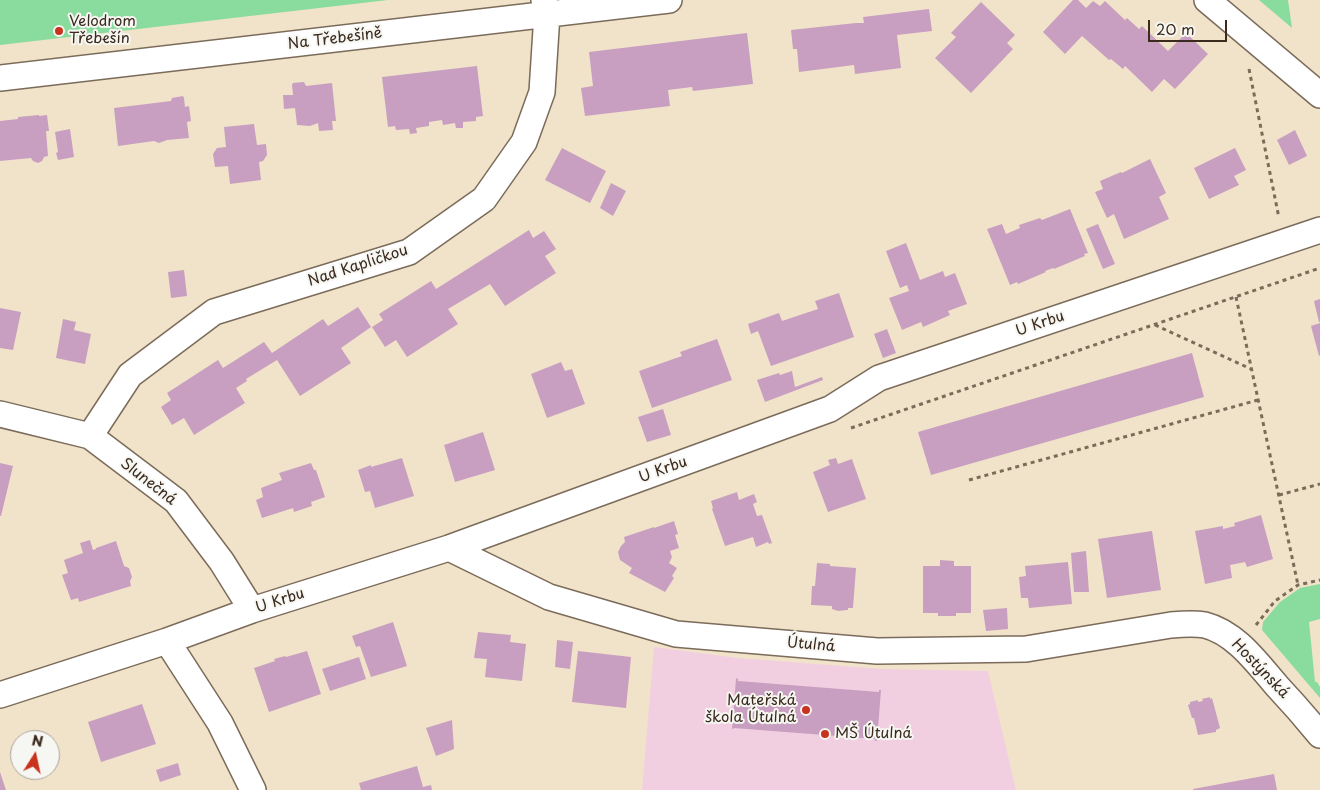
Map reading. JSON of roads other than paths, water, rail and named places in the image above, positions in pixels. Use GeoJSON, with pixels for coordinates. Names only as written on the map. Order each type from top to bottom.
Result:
{"type":"FeatureCollection","features":[{"type":"Feature","properties":{"kind":"street","name":"Na Třebešíně"},"geometry":{"type":"LineString","coordinates":[[0,78],[546,7],[670,0]]}},
{"type":"Feature","properties":{"kind":"street"},"geometry":{"type":"LineString","coordinates":[[1207,0],[1320,95]]}},
{"type":"Feature","properties":{"kind":"street","name":"Nad Kapličkou"},"geometry":{"type":"LineString","coordinates":[[90,436],[130,375],[214,312],[409,252],[484,199],[524,142],[542,92],[546,7]]}},
{"type":"Feature","properties":{"kind":"street","name":"U Krbu"},"geometry":{"type":"LineString","coordinates":[[0,695],[167,641],[252,610],[449,548],[830,409],[879,378],[1320,230]]}},
{"type":"Feature","properties":{"kind":"street","name":"Slunečná"},"geometry":{"type":"LineString","coordinates":[[0,414],[90,436],[176,502],[222,562],[252,610]]}},
{"type":"Feature","properties":{"kind":"street","name":"Útulná"},"geometry":{"type":"LineString","coordinates":[[449,548],[549,597],[676,634],[877,651],[1026,650],[1171,624],[1187,624]]}},
{"type":"Feature","properties":{"kind":"street","name":"Hostýnská"},"geometry":{"type":"LineString","coordinates":[[1187,624],[1204,625],[1220,631],[1240,645],[1320,735]]}},
{"type":"Feature","properties":{"kind":"street"},"geometry":{"type":"LineString","coordinates":[[167,641],[220,723],[253,790]]}},
{"type":"Feature","properties":{"kind":"place","name":"Velodrom Třebešín"},"geometry":{"type":"Point","coordinates":[59,31]}},
{"type":"Feature","properties":{"kind":"place","name":"Mateřská škola Útulná"},"geometry":{"type":"Point","coordinates":[806,710]}},
{"type":"Feature","properties":{"kind":"place","name":"MŠ Útulná"},"geometry":{"type":"Point","coordinates":[825,734]}}]}
